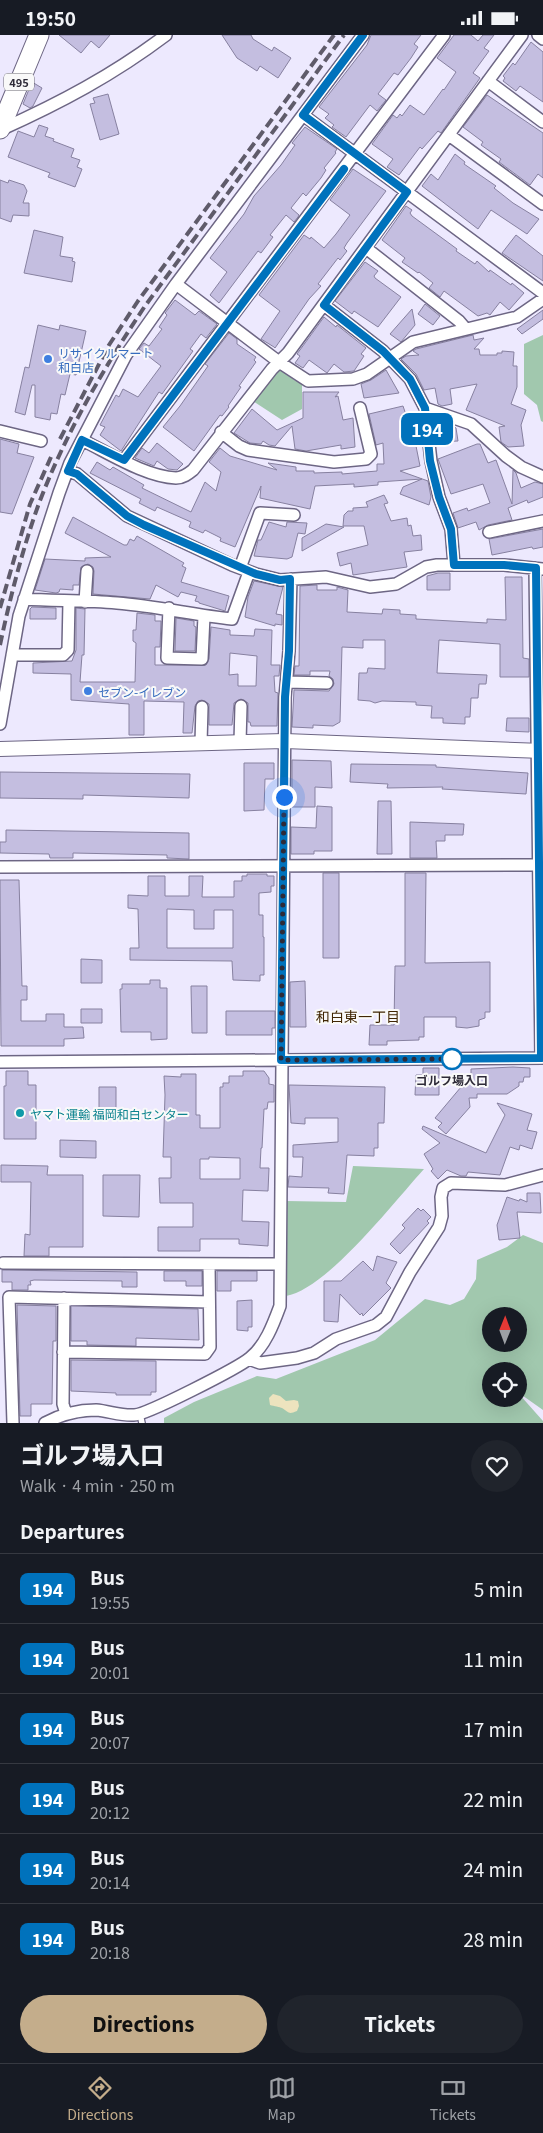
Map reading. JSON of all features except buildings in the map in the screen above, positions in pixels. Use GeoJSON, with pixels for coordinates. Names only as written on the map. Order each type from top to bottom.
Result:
{"type":"FeatureCollection","features":[{"type":"Feature","properties":{"kind":"highway","name":"495"},"geometry":{"type":"LineString","coordinates":[[0,130],[38,35]]}},
{"type":"Feature","properties":{"kind":"street"},"geometry":{"type":"LineString","coordinates":[[0,130],[53,106],[129,63],[166,35]]}},
{"type":"Feature","properties":{"kind":"street"},"geometry":{"type":"LineString","coordinates":[[0,724],[24,599],[68,471],[126,355],[176,284],[363,35]]}},
{"type":"Feature","properties":{"kind":"street"},"geometry":{"type":"LineString","coordinates":[[124,460],[444,35]]}},
{"type":"Feature","properties":{"kind":"street"},"geometry":{"type":"LineString","coordinates":[[82,440],[153,474],[178,479],[194,470],[221,432],[272,369],[288,353],[522,35]]}},
{"type":"Feature","properties":{"kind":"street"},"geometry":{"type":"LineString","coordinates":[[488,81],[543,122]]}},
{"type":"Feature","properties":{"kind":"street"},"geometry":{"type":"LineString","coordinates":[[303,115],[543,293]]}},
{"type":"Feature","properties":{"kind":"street"},"geometry":{"type":"LineString","coordinates":[[449,135],[543,204]]}},
{"type":"Feature","properties":{"kind":"street"},"geometry":{"type":"LineString","coordinates":[[366,248],[459,321],[464,328]]}},
{"type":"Feature","properties":{"kind":"street"},"geometry":{"type":"LineString","coordinates":[[176,284],[299,377],[308,381],[354,379],[367,374],[413,342],[464,328],[517,317],[543,299]]}},
{"type":"Feature","properties":{"kind":"street"},"geometry":{"type":"LineString","coordinates":[[324,305],[390,358],[410,379],[425,408],[430,461],[439,497],[452,533],[454,565]]}},
{"type":"Feature","properties":{"kind":"street"},"geometry":{"type":"LineString","coordinates":[[221,432],[239,446],[248,450],[334,462],[366,459],[371,454],[360,408]]}},
{"type":"Feature","properties":{"kind":"street"},"geometry":{"type":"LineString","coordinates":[[425,408],[471,424],[514,461],[543,477]]}},
{"type":"Feature","properties":{"kind":"street"},"geometry":{"type":"LineString","coordinates":[[0,431],[40,441]]}},
{"type":"Feature","properties":{"kind":"street"},"geometry":{"type":"LineString","coordinates":[[0,1062],[542,1058],[539,865],[539,569],[504,565],[426,567],[396,584],[370,587],[326,577],[280,580],[244,570],[127,516],[77,474],[68,471]]}},
{"type":"Feature","properties":{"kind":"street"},"geometry":{"type":"LineString","coordinates":[[24,599],[169,608],[204,616],[232,619],[260,513],[294,515]]}},
{"type":"Feature","properties":{"kind":"street"},"geometry":{"type":"LineString","coordinates":[[489,532],[543,521]]}},
{"type":"Feature","properties":{"kind":"street"},"geometry":{"type":"LineString","coordinates":[[85,602],[87,571]]}},
{"type":"Feature","properties":{"kind":"street"},"geometry":{"type":"LineString","coordinates":[[45,1423],[95,1410],[132,1415],[141,1419],[249,1359],[272,1328],[280,1306],[283,866],[290,579]]}},
{"type":"Feature","properties":{"kind":"street"},"geometry":{"type":"LineString","coordinates":[[12,655],[63,655],[68,650],[69,601]]}},
{"type":"Feature","properties":{"kind":"street"},"geometry":{"type":"LineString","coordinates":[[169,608],[167,658],[202,659],[204,616]]}},
{"type":"Feature","properties":{"kind":"street"},"geometry":{"type":"LineString","coordinates":[[287,682],[327,683]]}},
{"type":"Feature","properties":{"kind":"street"},"geometry":{"type":"LineString","coordinates":[[240,742],[241,706]]}},
{"type":"Feature","properties":{"kind":"street"},"geometry":{"type":"LineString","coordinates":[[201,743],[202,707]]}},
{"type":"Feature","properties":{"kind":"street"},"geometry":{"type":"LineString","coordinates":[[0,749],[285,741],[540,750]]}},
{"type":"Feature","properties":{"kind":"street"},"geometry":{"type":"LineString","coordinates":[[0,867],[539,865]]}},
{"type":"Feature","properties":{"kind":"street"},"geometry":{"type":"LineString","coordinates":[[249,1359],[260,1363],[314,1353],[336,1339],[376,1325],[386,1317],[410,1272],[439,1227],[442,1216],[442,1188],[451,1183],[505,1185],[543,1175]]}},
{"type":"Feature","properties":{"kind":"street"},"geometry":{"type":"LineString","coordinates":[[3,1263],[280,1264]]}},
{"type":"Feature","properties":{"kind":"street"},"geometry":{"type":"LineString","coordinates":[[64,1352],[205,1354],[210,1347],[209,1264]]}},
{"type":"Feature","properties":{"kind":"street"},"geometry":{"type":"LineString","coordinates":[[13,1423],[9,1297],[208,1302]]}},
{"type":"Feature","properties":{"kind":"street"},"geometry":{"type":"LineString","coordinates":[[64,1298],[63,1404],[71,1417]]}},
{"type":"Feature","properties":{"kind":"green space"},"geometry":{"type":"Polygon","coordinates":[[[543,335],[543,422],[541,421],[537,405],[524,394],[524,344],[543,335]]]}},
{"type":"Feature","properties":{"kind":"green space"},"geometry":{"type":"Polygon","coordinates":[[[277,366],[294,380],[302,383],[302,409],[282,420],[250,399],[277,366]]]}},
{"type":"Feature","properties":{"kind":"green space"},"geometry":{"type":"Polygon","coordinates":[[[353,1166],[424,1169],[378,1222],[340,1261],[321,1278],[302,1290],[286,1296],[286,1201],[346,1202],[353,1166]]]}},
{"type":"Feature","properties":{"kind":"green space"},"geometry":{"type":"Polygon","coordinates":[[[523,1235],[543,1243],[543,1410],[527,1399],[527,1362],[482,1362],[482,1407],[527,1407],[527,1403],[543,1423],[164,1423],[164,1418],[194,1402],[257,1376],[276,1379],[375,1340],[425,1299],[450,1305],[464,1299],[476,1279],[477,1260],[507,1247],[523,1235]]]}},
{"type":"Feature","properties":{"kind":"sand"},"geometry":{"type":"Polygon","coordinates":[[[273,1394],[280,1396],[286,1401],[298,1401],[297,1411],[290,1413],[270,1405],[269,1398],[273,1394]]]}},
{"type":"Feature","properties":{"kind":"railway"},"geometry":{"type":"LineString","coordinates":[[60,439],[109,345],[138,301],[334,35]]}},
{"type":"Feature","properties":{"kind":"railway"},"geometry":{"type":"LineString","coordinates":[[0,645],[17,575],[38,506],[60,454],[86,403],[114,354],[145,306],[344,35]]}},
{"type":"Feature","properties":{"kind":"railway"},"geometry":{"type":"LineString","coordinates":[[0,608],[30,504],[51,457]]}},
{"type":"Feature","properties":{"kind":"bus line","name":"194"},"geometry":{"type":"LineString","coordinates":[[344,169],[124,460],[82,440],[68,471],[77,474],[127,516],[144,525],[256,574],[280,580],[290,579],[289,651],[285,697],[281,1060],[541,1058],[536,568],[513,565],[454,565],[451,529],[439,497],[430,461],[425,408],[410,379],[383,351],[324,305],[407,192],[303,115],[363,35]]}},
{"type":"Feature","properties":{"kind":"place","name":"リサイクルマート 和白店"},"geometry":{"type":"Point","coordinates":[48,359]}},
{"type":"Feature","properties":{"kind":"place","name":"セブン-イレブン"},"geometry":{"type":"Point","coordinates":[88,691]}},
{"type":"Feature","properties":{"kind":"place","name":"ゴルフ場入口"},"geometry":{"type":"Point","coordinates":[452,1059]}},
{"type":"Feature","properties":{"kind":"place","name":"ヤマト運輸 福岡和白センター"},"geometry":{"type":"Point","coordinates":[20,1113]}},
{"type":"Feature","properties":{"kind":"district","name":"和白東一丁目"},"geometry":{"type":"Point","coordinates":[358,1016]}},
{"type":"Feature","properties":{"kind":"route"},"geometry":{"type":"LineString","coordinates":[[284,797],[281,1060],[452,1059]]}}]}
